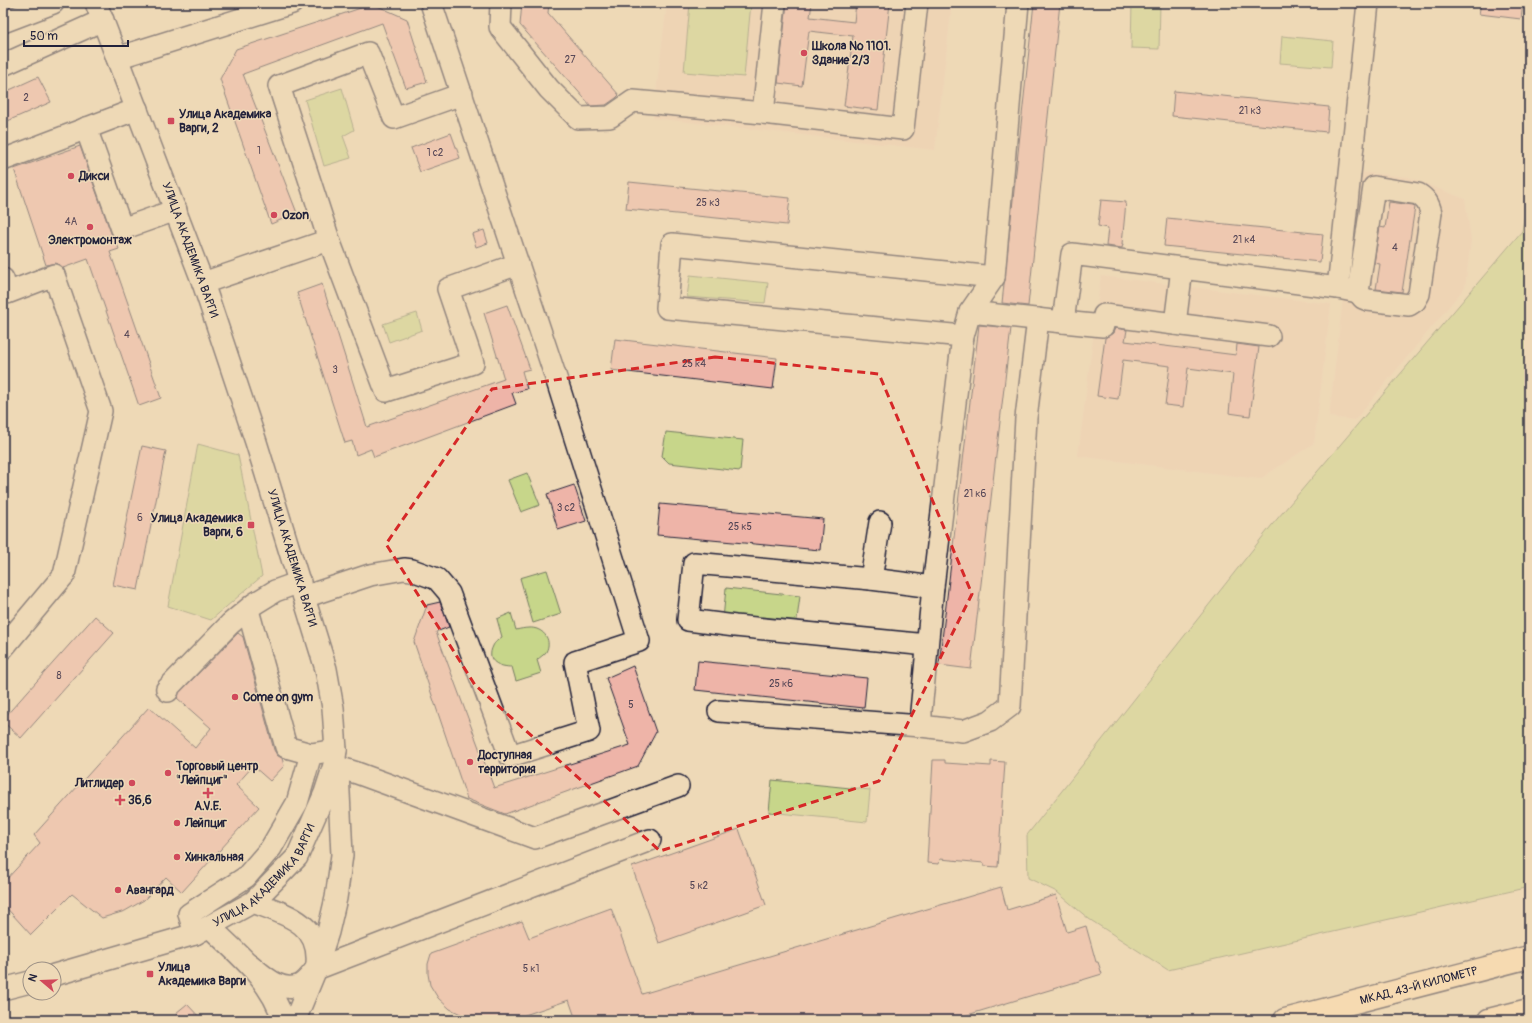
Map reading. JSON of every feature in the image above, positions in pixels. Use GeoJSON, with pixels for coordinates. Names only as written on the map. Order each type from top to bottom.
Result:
{"type":"FeatureCollection","features":[{"type":"Feature","properties":{"kind":"highway","name":"МКАД, 43-Й КИЛОМЕТР"},"geometry":{"type":"LineString","coordinates":[[1285,1020],[1529,957]]}},
{"type":"Feature","properties":{"kind":"highway"},"geometry":{"type":"LineString","coordinates":[[1489,1020],[1529,1010]]}},
{"type":"Feature","properties":{"kind":"street"},"geometry":{"type":"LineString","coordinates":[[3,22],[53,3]]}},
{"type":"Feature","properties":{"kind":"street"},"geometry":{"type":"LineString","coordinates":[[117,58],[292,3]]}},
{"type":"Feature","properties":{"kind":"street"},"geometry":{"type":"LineString","coordinates":[[168,691],[167,689],[177,678],[230,624],[254,604],[275,591],[302,590],[370,575],[404,569],[412,570],[437,579],[449,593],[510,756],[589,731],[575,662],[639,641],[557,381],[431,3]]}},
{"type":"Feature","properties":{"kind":"street"},"geometry":{"type":"LineString","coordinates":[[501,3],[500,27],[549,89],[578,118],[610,117],[633,101],[763,113],[903,129],[917,3]]}},
{"type":"Feature","properties":{"kind":"street"},"geometry":{"type":"LineString","coordinates":[[763,113],[775,3]]}},
{"type":"Feature","properties":{"kind":"street"},"geometry":{"type":"LineString","coordinates":[[921,726],[921,711],[933,587],[963,336],[970,312],[994,277],[1018,3]]}},
{"type":"Feature","properties":{"kind":"street"},"geometry":{"type":"LineString","coordinates":[[1338,288],[1368,3]]}},
{"type":"Feature","properties":{"kind":"street"},"geometry":{"type":"LineString","coordinates":[[3,65],[99,12]]}},
{"type":"Feature","properties":{"kind":"street","name":"УЛИЦА АКАДЕМИКА ВАРГИ"},"geometry":{"type":"LineString","coordinates":[[62,973],[203,930],[253,902],[297,857],[326,793],[334,764],[336,750],[333,708],[326,669],[256,442],[203,283],[99,12]]}},
{"type":"Feature","properties":{"kind":"street"},"geometry":{"type":"LineString","coordinates":[[462,94],[394,118],[368,52],[279,86],[329,240],[386,391],[473,363],[448,289],[518,264]]}},
{"type":"Feature","properties":{"kind":"street"},"geometry":{"type":"LineString","coordinates":[[3,160],[137,109]]}},
{"type":"Feature","properties":{"kind":"street"},"geometry":{"type":"LineString","coordinates":[[86,128],[122,229],[176,210]]}},
{"type":"Feature","properties":{"kind":"street"},"geometry":{"type":"LineString","coordinates":[[1063,322],[1072,254],[1338,288],[1358,292],[1363,298],[1368,300],[1410,305],[1415,301],[1419,294],[1431,213],[1429,205],[1424,198],[1418,194],[1374,187],[1349,178]]}},
{"type":"Feature","properties":{"kind":"street"},"geometry":{"type":"LineString","coordinates":[[1358,292],[1374,187]]}},
{"type":"Feature","properties":{"kind":"street"},"geometry":{"type":"LineString","coordinates":[[203,283],[329,240]]}},
{"type":"Feature","properties":{"kind":"street"},"geometry":{"type":"LineString","coordinates":[[963,336],[667,308],[672,244],[994,277]]}},
{"type":"Feature","properties":{"kind":"street"},"geometry":{"type":"LineString","coordinates":[[1175,324],[1182,268]]}},
{"type":"Feature","properties":{"kind":"street"},"geometry":{"type":"LineString","coordinates":[[3,279],[7,293],[54,275],[100,411],[64,574],[3,648]]}},
{"type":"Feature","properties":{"kind":"street"},"geometry":{"type":"LineString","coordinates":[[970,312],[1103,326],[1104,315],[1270,336]]}},
{"type":"Feature","properties":{"kind":"street"},"geometry":{"type":"LineString","coordinates":[[719,711],[921,726],[963,731],[990,721],[1010,706],[1026,418],[1038,319]]}},
{"type":"Feature","properties":{"kind":"street"},"geometry":{"type":"LineString","coordinates":[[871,579],[880,522]]}},
{"type":"Feature","properties":{"kind":"street"},"geometry":{"type":"LineString","coordinates":[[927,645],[688,620],[694,563],[871,579],[933,587]]}},
{"type":"Feature","properties":{"kind":"street"},"geometry":{"type":"LineString","coordinates":[[248,610],[286,747],[311,754],[336,750]]}},
{"type":"Feature","properties":{"kind":"street"},"geometry":{"type":"LineString","coordinates":[[336,750],[357,773],[535,838],[678,786]]}},
{"type":"Feature","properties":{"kind":"street"},"geometry":{"type":"LineString","coordinates":[[295,1020],[316,969],[328,932],[336,898],[342,855],[336,750]]}},
{"type":"Feature","properties":{"kind":"street"},"geometry":{"type":"LineString","coordinates":[[311,754],[297,803],[271,848],[246,877],[189,914],[203,930],[268,980],[286,988],[301,985],[316,969],[650,840]]}},
{"type":"Feature","properties":{"kind":"street"},"geometry":{"type":"LineString","coordinates":[[253,902],[289,916],[304,926],[313,937],[318,952],[316,969]]}},
{"type":"Feature","properties":{"kind":"street"},"geometry":{"type":"LineString","coordinates":[[249,964],[265,983],[280,1006],[283,1020]]}},
{"type":"Feature","properties":{"kind":"street"},"geometry":{"type":"LineString","coordinates":[[3,989],[22,984]]}},
{"type":"Feature","properties":{"kind":"highlighted area"},"geometry":{"type":"Polygon","coordinates":[[[715,357],[879,374],[972,594],[879,781],[660,851],[475,685],[386,544],[492,389],[715,357]]]}},
{"type":"Feature","properties":{"kind":"shaded area","name":"Школа № 1101. Здание 2/3"},"geometry":{"type":"Polygon","coordinates":[[[667,3],[952,3],[935,150],[653,118],[667,3]]]}},
{"type":"Feature","properties":{"kind":"shaded area"},"geometry":{"type":"Polygon","coordinates":[[[1358,172],[1408,177],[1465,199],[1471,240],[1465,287],[1355,420],[1329,417],[1358,172]]]}},
{"type":"Feature","properties":{"kind":"shaded area"},"geometry":{"type":"Polygon","coordinates":[[[1101,276],[1331,304],[1314,443],[1260,479],[1078,456],[1101,276]]]}},
{"type":"Feature","properties":{"kind":"green space"},"geometry":{"type":"Polygon","coordinates":[[[690,3],[751,3],[744,77],[684,72],[690,3]]]}},
{"type":"Feature","properties":{"kind":"green space"},"geometry":{"type":"Polygon","coordinates":[[[1132,3],[1160,3],[1159,49],[1131,48],[1132,3]]]}},
{"type":"Feature","properties":{"kind":"green space"},"geometry":{"type":"Polygon","coordinates":[[[1282,36],[1333,41],[1331,67],[1280,63],[1282,36]]]}},
{"type":"Feature","properties":{"kind":"green space"},"geometry":{"type":"Polygon","coordinates":[[[342,88],[354,130],[343,136],[351,158],[324,166],[305,100],[342,88]]]}},
{"type":"Feature","properties":{"kind":"green space"},"geometry":{"type":"Polygon","coordinates":[[[1529,188],[1529,887],[1168,970],[1089,919],[1057,892],[1028,878],[1027,835],[1272,525],[1522,231],[1529,188]]]}},
{"type":"Feature","properties":{"kind":"green space"},"geometry":{"type":"Polygon","coordinates":[[[690,275],[768,283],[765,303],[687,297],[690,275]]]}},
{"type":"Feature","properties":{"kind":"green space"},"geometry":{"type":"Polygon","coordinates":[[[417,313],[422,330],[389,342],[383,324],[417,313]]]}},
{"type":"Feature","properties":{"kind":"green space"},"geometry":{"type":"Polygon","coordinates":[[[666,432],[743,440],[740,471],[669,463],[662,456],[666,432]]]}},
{"type":"Feature","properties":{"kind":"green space"},"geometry":{"type":"Polygon","coordinates":[[[198,444],[238,455],[262,576],[211,620],[168,606],[198,444]]]}},
{"type":"Feature","properties":{"kind":"green space"},"geometry":{"type":"Polygon","coordinates":[[[527,473],[540,505],[521,512],[508,480],[527,473]]]}},
{"type":"Feature","properties":{"kind":"green space"},"geometry":{"type":"Polygon","coordinates":[[[547,570],[561,614],[533,623],[520,578],[547,570]]]}},
{"type":"Feature","properties":{"kind":"green space"},"geometry":{"type":"Polygon","coordinates":[[[726,588],[800,596],[796,627],[723,619],[726,588]]]}},
{"type":"Feature","properties":{"kind":"green space"},"geometry":{"type":"Polygon","coordinates":[[[511,613],[516,630],[534,628],[545,635],[548,643],[546,652],[537,660],[541,673],[516,681],[512,667],[499,665],[492,660],[491,656],[491,651],[494,645],[502,637],[497,619],[511,613]]]}},
{"type":"Feature","properties":{"kind":"green space"},"geometry":{"type":"Polygon","coordinates":[[[772,780],[870,790],[867,822],[769,812],[772,780]]]}},
{"type":"Feature","properties":{"kind":"building"},"geometry":{"type":"Polygon","coordinates":[[[522,3],[549,3],[548,13],[619,95],[606,105],[591,106],[520,25],[522,3]]]}},
{"type":"Feature","properties":{"kind":"building"},"geometry":{"type":"Polygon","coordinates":[[[787,3],[812,3],[810,17],[854,22],[856,3],[890,3],[878,110],[844,106],[853,36],[809,31],[802,86],[778,83],[787,3]]]}},
{"type":"Feature","properties":{"kind":"building"},"geometry":{"type":"Polygon","coordinates":[[[1034,3],[1060,3],[1028,306],[1002,303],[1034,3]]]}},
{"type":"Feature","properties":{"kind":"building"},"geometry":{"type":"Polygon","coordinates":[[[1481,3],[1523,3],[1521,19],[1479,14],[1481,3]]]}},
{"type":"Feature","properties":{"kind":"building"},"geometry":{"type":"Polygon","coordinates":[[[373,4],[407,19],[427,82],[406,88],[382,23],[243,74],[297,213],[271,224],[220,79],[236,49],[373,4]]]}},
{"type":"Feature","properties":{"kind":"building"},"geometry":{"type":"Polygon","coordinates":[[[38,77],[51,102],[3,123],[3,93],[38,77]]]}},
{"type":"Feature","properties":{"kind":"building"},"geometry":{"type":"Polygon","coordinates":[[[1174,91],[1329,107],[1327,132],[1172,116],[1174,91]]]}},
{"type":"Feature","properties":{"kind":"building"},"geometry":{"type":"Polygon","coordinates":[[[451,133],[460,158],[420,172],[411,148],[451,133]]]}},
{"type":"Feature","properties":{"kind":"building"},"geometry":{"type":"Polygon","coordinates":[[[80,146],[111,233],[119,249],[110,252],[161,398],[139,406],[88,259],[63,268],[56,263],[46,265],[14,169],[80,146]]]}},
{"type":"Feature","properties":{"kind":"building"},"geometry":{"type":"Polygon","coordinates":[[[629,182],[790,198],[787,225],[626,209],[629,182]]]}},
{"type":"Feature","properties":{"kind":"building"},"geometry":{"type":"Polygon","coordinates":[[[1101,200],[1126,202],[1122,248],[1106,246],[1108,228],[1098,226],[1101,200]]]}},
{"type":"Feature","properties":{"kind":"building"},"geometry":{"type":"Polygon","coordinates":[[[1389,202],[1413,205],[1415,207],[1402,292],[1376,289],[1380,264],[1374,263],[1380,227],[1385,228],[1389,202]]]}},
{"type":"Feature","properties":{"kind":"building"},"geometry":{"type":"Polygon","coordinates":[[[1167,218],[1323,234],[1320,262],[1164,246],[1167,218]]]}},
{"type":"Feature","properties":{"kind":"building"},"geometry":{"type":"Polygon","coordinates":[[[484,230],[488,243],[476,247],[472,234],[484,230]]]}},
{"type":"Feature","properties":{"kind":"building"},"geometry":{"type":"Polygon","coordinates":[[[322,284],[367,427],[504,379],[484,313],[507,305],[530,369],[522,371],[527,389],[512,393],[516,404],[374,457],[371,449],[356,455],[352,441],[345,443],[297,293],[322,284]]]}},
{"type":"Feature","properties":{"kind":"building"},"geometry":{"type":"Polygon","coordinates":[[[979,325],[1011,328],[971,669],[939,665],[979,325]]]}},
{"type":"Feature","properties":{"kind":"building"},"geometry":{"type":"Polygon","coordinates":[[[1115,328],[1127,330],[1125,341],[1236,355],[1237,344],[1259,347],[1250,416],[1229,413],[1233,374],[1188,368],[1183,407],[1165,405],[1170,366],[1123,360],[1118,399],[1097,396],[1105,338],[1113,333],[1115,328]]]}},
{"type":"Feature","properties":{"kind":"building"},"geometry":{"type":"Polygon","coordinates":[[[615,339],[777,358],[773,389],[611,370],[615,339]]]}},
{"type":"Feature","properties":{"kind":"building"},"geometry":{"type":"Polygon","coordinates":[[[142,446],[166,451],[138,590],[113,585],[142,446]]]}},
{"type":"Feature","properties":{"kind":"building"},"geometry":{"type":"Polygon","coordinates":[[[574,485],[586,521],[558,530],[547,494],[574,485]]]}},
{"type":"Feature","properties":{"kind":"building"},"geometry":{"type":"Polygon","coordinates":[[[660,504],[823,519],[820,550],[657,535],[660,504]]]}},
{"type":"Feature","properties":{"kind":"building"},"geometry":{"type":"Polygon","coordinates":[[[440,602],[449,627],[436,632],[494,788],[630,745],[606,678],[633,666],[656,732],[638,766],[505,814],[467,799],[414,642],[427,605],[440,602]]]}},
{"type":"Feature","properties":{"kind":"building"},"geometry":{"type":"Polygon","coordinates":[[[95,616],[114,633],[21,738],[3,722],[3,719],[95,616]]]}},
{"type":"Feature","properties":{"kind":"building","name":"Торговый центр \"Лейпциг\""},"geometry":{"type":"Polygon","coordinates":[[[238,633],[243,637],[274,750],[277,755],[282,758],[284,766],[270,781],[253,766],[236,785],[259,807],[182,892],[166,877],[144,900],[125,911],[102,918],[72,894],[31,935],[3,904],[3,883],[40,843],[34,835],[149,707],[195,748],[211,728],[177,698],[179,693],[238,633]]]}},
{"type":"Feature","properties":{"kind":"building"},"geometry":{"type":"Polygon","coordinates":[[[698,661],[867,678],[864,708],[695,690],[698,661]]]}},
{"type":"Feature","properties":{"kind":"building"},"geometry":{"type":"Polygon","coordinates":[[[933,760],[945,760],[945,763],[991,766],[991,761],[1005,762],[998,867],[984,866],[984,863],[940,859],[939,864],[927,863],[933,760]]]}},
{"type":"Feature","properties":{"kind":"building"},"geometry":{"type":"Polygon","coordinates":[[[739,829],[766,905],[659,943],[632,867],[739,829]]]}},
{"type":"Feature","properties":{"kind":"building"},"geometry":{"type":"Polygon","coordinates":[[[1001,887],[1007,910],[1056,895],[1067,932],[1086,926],[1096,962],[1098,962],[1102,974],[951,1020],[576,1020],[569,1000],[519,1017],[505,1020],[478,1020],[450,1009],[438,998],[430,985],[428,974],[428,964],[431,954],[522,921],[529,938],[611,908],[642,994],[1001,887]]]}},
{"type":"Feature","properties":{"kind":"building"},"geometry":{"type":"Polygon","coordinates":[[[187,1004],[202,1020],[182,1020],[176,1013],[187,1004]]]}},
{"type":"Feature","properties":{"kind":"place","name":"Школа № 1101. Здание 2/3"},"geometry":{"type":"Point","coordinates":[804,53]}},
{"type":"Feature","properties":{"kind":"place","name":"Улица Академика Варги, 2"},"geometry":{"type":"Point","coordinates":[171,121]}},
{"type":"Feature","properties":{"kind":"place","name":"Дикси"},"geometry":{"type":"Point","coordinates":[71,176]}},
{"type":"Feature","properties":{"kind":"place","name":"Ozon"},"geometry":{"type":"Point","coordinates":[274,215]}},
{"type":"Feature","properties":{"kind":"place","name":"Электромонтаж"},"geometry":{"type":"Point","coordinates":[90,227]}},
{"type":"Feature","properties":{"kind":"place","name":"Улица Академика Варги, 6"},"geometry":{"type":"Point","coordinates":[251,525]}},
{"type":"Feature","properties":{"kind":"place","name":"Come on gym"},"geometry":{"type":"Point","coordinates":[235,697]}},
{"type":"Feature","properties":{"kind":"place","name":"Доступная территория"},"geometry":{"type":"Point","coordinates":[470,762]}},
{"type":"Feature","properties":{"kind":"place","name":"Торговый центр \"Лейпциг\""},"geometry":{"type":"Point","coordinates":[168,773]}},
{"type":"Feature","properties":{"kind":"place","name":"Литлидер"},"geometry":{"type":"Point","coordinates":[132,783]}},
{"type":"Feature","properties":{"kind":"place","name":"A.V.E."},"geometry":{"type":"Point","coordinates":[208,793]}},
{"type":"Feature","properties":{"kind":"place","name":"36,6"},"geometry":{"type":"Point","coordinates":[120,800]}},
{"type":"Feature","properties":{"kind":"place","name":"Лейпциг"},"geometry":{"type":"Point","coordinates":[177,823]}},
{"type":"Feature","properties":{"kind":"place","name":"Хинкальная"},"geometry":{"type":"Point","coordinates":[177,857]}},
{"type":"Feature","properties":{"kind":"place","name":"Авангард"},"geometry":{"type":"Point","coordinates":[118,890]}},
{"type":"Feature","properties":{"kind":"place","name":"Улица Академика Варги"},"geometry":{"type":"Point","coordinates":[150,974]}}]}
